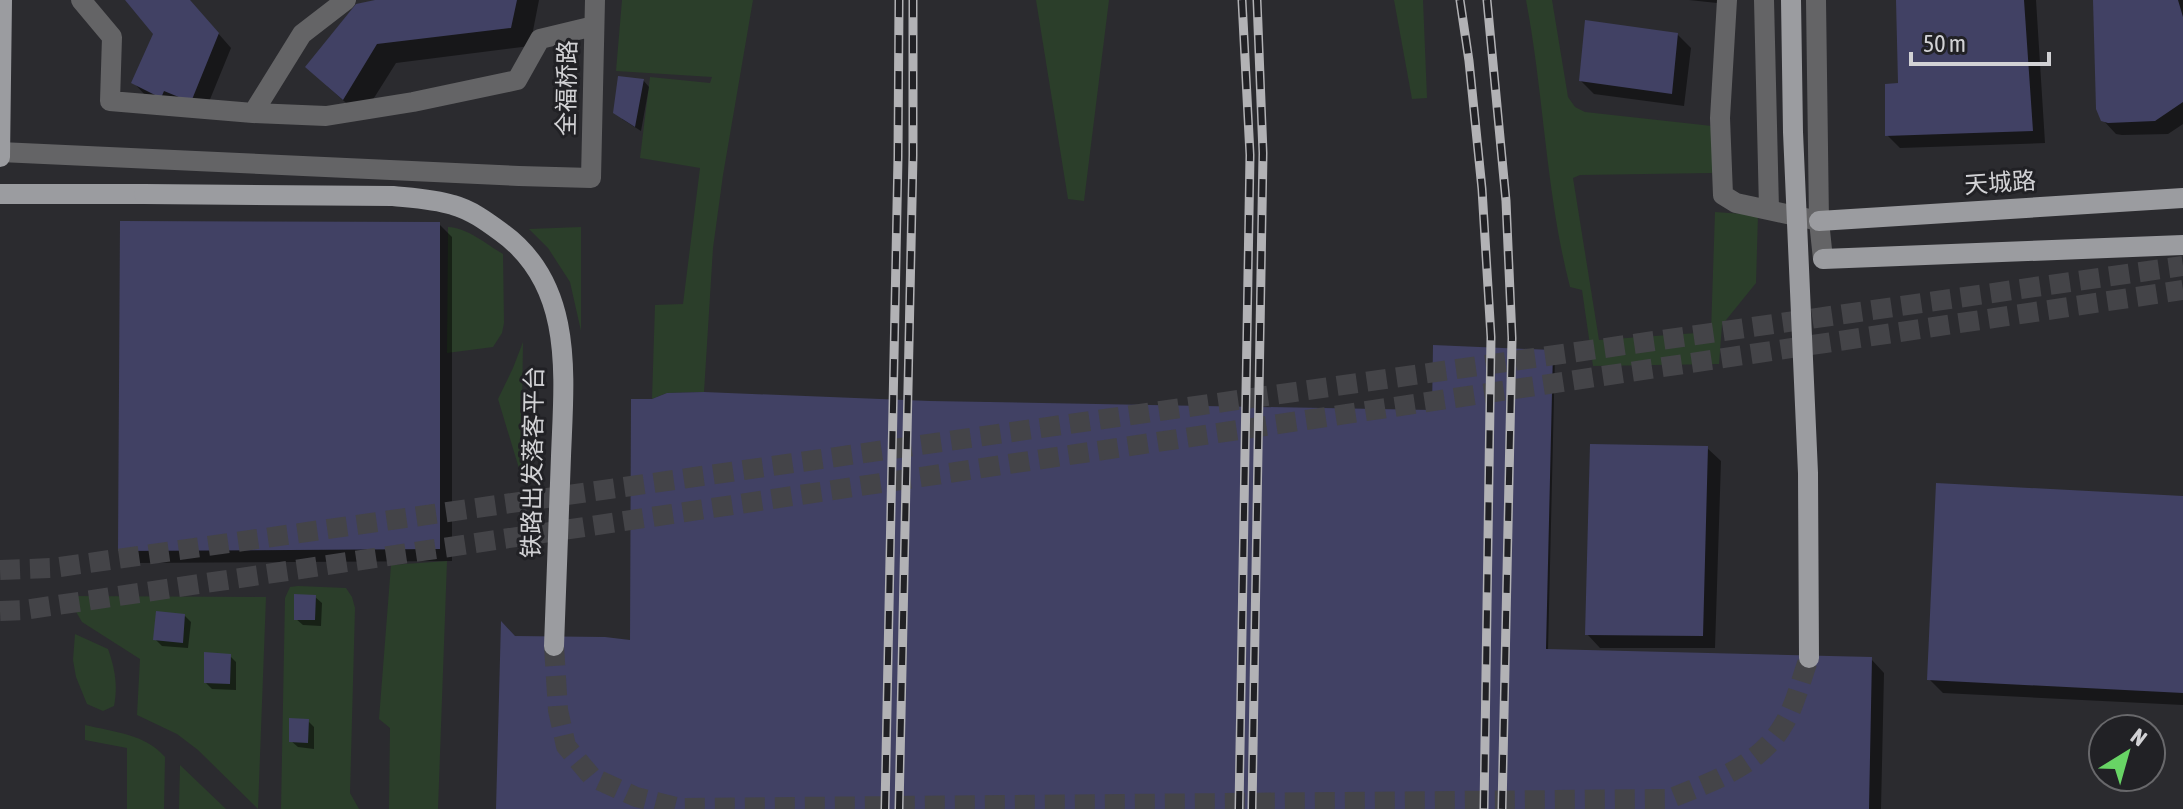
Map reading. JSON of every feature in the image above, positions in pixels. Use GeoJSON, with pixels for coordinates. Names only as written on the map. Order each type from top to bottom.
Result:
{"type":"FeatureCollection","features":[{"type":"Feature","properties":{"kind":"main road"},"geometry":{"type":"LineString","coordinates":[[0,154],[2,0]]}},
{"type":"Feature","properties":{"kind":"main road"},"geometry":{"type":"LineString","coordinates":[[1791,0],[1793,132],[1808,473],[1809,658]]}},
{"type":"Feature","properties":{"kind":"main road","name":"铁路出发落客平台"},"geometry":{"type":"LineString","coordinates":[[0,194],[393,196],[455,205],[483,218],[508,237],[530,257],[544,279],[557,313],[564,373],[554,646]]}},
{"type":"Feature","properties":{"kind":"main road","name":"天城路"},"geometry":{"type":"LineString","coordinates":[[1819,221],[2183,198]]}},
{"type":"Feature","properties":{"kind":"main road"},"geometry":{"type":"LineString","coordinates":[[1823,259],[2183,245]]}},
{"type":"Feature","properties":{"kind":"street"},"geometry":{"type":"LineString","coordinates":[[81,0],[112,37],[110,101],[253,113],[326,116],[517,80],[540,39],[594,26]]}},
{"type":"Feature","properties":{"kind":"street"},"geometry":{"type":"LineString","coordinates":[[253,113],[302,34],[346,0]]}},
{"type":"Feature","properties":{"kind":"street","name":"全福桥路"},"geometry":{"type":"LineString","coordinates":[[0,154],[591,178],[595,0]]}},
{"type":"Feature","properties":{"kind":"street"},"geometry":{"type":"LineString","coordinates":[[1727,0],[1720,118],[1723,195],[1736,203],[1819,221]]}},
{"type":"Feature","properties":{"kind":"street"},"geometry":{"type":"LineString","coordinates":[[1764,0],[1769,209]]}},
{"type":"Feature","properties":{"kind":"street"},"geometry":{"type":"LineString","coordinates":[[1816,0],[1819,221],[1823,259]]}},
{"type":"Feature","properties":{"kind":"green space"},"geometry":{"type":"Polygon","coordinates":[[[622,0],[753,0],[713,248],[704,392],[667,393],[652,399],[655,305],[683,304],[700,168],[640,158],[650,77],[710,83],[712,77],[616,71],[622,0]]]}},
{"type":"Feature","properties":{"kind":"green space"},"geometry":{"type":"Polygon","coordinates":[[[1036,0],[1109,0],[1084,201],[1068,199],[1036,0]]]}},
{"type":"Feature","properties":{"kind":"green space"},"geometry":{"type":"Polygon","coordinates":[[[1394,0],[1423,0],[1427,98],[1412,99],[1394,0]]]}},
{"type":"Feature","properties":{"kind":"green space"},"geometry":{"type":"Polygon","coordinates":[[[1526,0],[1552,0],[1568,97],[1575,107],[1585,112],[1712,126],[1712,173],[1580,175],[1573,178],[1599,340],[1711,332],[1715,212],[1758,215],[1756,283],[1722,325],[1719,364],[1593,366],[1582,290],[1570,287],[1562,252],[1526,0]]]}},
{"type":"Feature","properties":{"kind":"green space"},"geometry":{"type":"Polygon","coordinates":[[[448,227],[470,233],[503,254],[504,323],[493,347],[447,353],[448,227]]]}},
{"type":"Feature","properties":{"kind":"green space"},"geometry":{"type":"Polygon","coordinates":[[[581,227],[581,331],[570,282],[548,248],[529,229],[581,227]]]}},
{"type":"Feature","properties":{"kind":"green space"},"geometry":{"type":"Polygon","coordinates":[[[523,342],[521,475],[498,399],[523,342]]]}},
{"type":"Feature","properties":{"kind":"green space"},"geometry":{"type":"Polygon","coordinates":[[[447,561],[438,809],[389,809],[390,728],[379,719],[391,565],[447,561]]]}},
{"type":"Feature","properties":{"kind":"green space"},"geometry":{"type":"Polygon","coordinates":[[[290,587],[346,588],[352,597],[355,608],[350,793],[359,809],[281,809],[285,598],[290,587]]]}},
{"type":"Feature","properties":{"kind":"green space"},"geometry":{"type":"Polygon","coordinates":[[[67,596],[266,597],[258,809],[198,750],[177,734],[137,715],[140,659],[82,622],[67,596]]]}},
{"type":"Feature","properties":{"kind":"green space"},"geometry":{"type":"Polygon","coordinates":[[[75,634],[108,649],[115,677],[115,698],[114,706],[103,711],[87,704],[76,677],[73,660],[75,634]]]}},
{"type":"Feature","properties":{"kind":"green space"},"geometry":{"type":"Polygon","coordinates":[[[85,725],[139,739],[165,757],[164,809],[127,809],[127,748],[85,740],[85,725]]]}},
{"type":"Feature","properties":{"kind":"green space"},"geometry":{"type":"Polygon","coordinates":[[[180,765],[226,809],[179,809],[180,765]]]}},
{"type":"Feature","properties":{"kind":"building"},"geometry":{"type":"Polygon","coordinates":[[[125,0],[190,0],[219,33],[191,102],[164,91],[161,98],[131,83],[153,34],[125,0]]]}},
{"type":"Feature","properties":{"kind":"building"},"geometry":{"type":"Polygon","coordinates":[[[375,0],[517,0],[511,28],[377,44],[343,100],[305,67],[356,4],[375,0]]]}},
{"type":"Feature","properties":{"kind":"building"},"geometry":{"type":"Polygon","coordinates":[[[1896,0],[2024,0],[2033,131],[1885,136],[1885,84],[1898,83],[1896,0]]]}},
{"type":"Feature","properties":{"kind":"building"},"geometry":{"type":"Polygon","coordinates":[[[2093,0],[2178,0],[2183,17],[2183,102],[2155,121],[2101,121],[2096,109],[2093,0]]]}},
{"type":"Feature","properties":{"kind":"building"},"geometry":{"type":"Polygon","coordinates":[[[1585,20],[1678,33],[1672,94],[1579,81],[1585,20]]]}},
{"type":"Feature","properties":{"kind":"building"},"geometry":{"type":"Polygon","coordinates":[[[618,76],[644,79],[635,127],[613,113],[618,76]]]}},
{"type":"Feature","properties":{"kind":"building"},"geometry":{"type":"Polygon","coordinates":[[[120,221],[440,222],[440,549],[118,551],[120,221]]]}},
{"type":"Feature","properties":{"kind":"building"},"geometry":{"type":"Polygon","coordinates":[[[1433,345],[1553,350],[1546,649],[1872,657],[1869,809],[496,809],[501,621],[515,636],[630,640],[631,399],[652,399],[667,393],[704,392],[930,401],[1432,410],[1433,345]]]}},
{"type":"Feature","properties":{"kind":"building"},"geometry":{"type":"Polygon","coordinates":[[[1590,444],[1708,446],[1703,636],[1585,635],[1590,444]]]}},
{"type":"Feature","properties":{"kind":"building"},"geometry":{"type":"Polygon","coordinates":[[[1936,483],[2183,496],[2183,693],[1927,680],[1936,483]]]}},
{"type":"Feature","properties":{"kind":"building"},"geometry":{"type":"Polygon","coordinates":[[[294,594],[316,595],[315,620],[294,620],[294,594]]]}},
{"type":"Feature","properties":{"kind":"building"},"geometry":{"type":"Polygon","coordinates":[[[156,611],[185,614],[183,643],[153,640],[156,611]]]}},
{"type":"Feature","properties":{"kind":"building"},"geometry":{"type":"Polygon","coordinates":[[[204,652],[231,654],[230,684],[204,683],[204,652]]]}},
{"type":"Feature","properties":{"kind":"building"},"geometry":{"type":"Polygon","coordinates":[[[289,718],[309,719],[308,743],[289,742],[289,718]]]}},
{"type":"Feature","properties":{"kind":"tunnel"},"geometry":{"type":"LineString","coordinates":[[0,570],[53,568],[2183,266]]}},
{"type":"Feature","properties":{"kind":"tunnel"},"geometry":{"type":"LineString","coordinates":[[0,611],[24,610],[2183,290]]}},
{"type":"Feature","properties":{"kind":"tunnel"},"geometry":{"type":"LineString","coordinates":[[554,646],[558,710],[566,746],[592,777],[636,797],[680,808],[1669,799],[1734,770],[1763,750],[1789,715],[1809,658]]}},
{"type":"Feature","properties":{"kind":"railway"},"geometry":{"type":"LineString","coordinates":[[885,809],[899,0]]}},
{"type":"Feature","properties":{"kind":"railway"},"geometry":{"type":"LineString","coordinates":[[899,809],[913,155],[913,0]]}},
{"type":"Feature","properties":{"kind":"railway"},"geometry":{"type":"LineString","coordinates":[[1239,809],[1250,155],[1242,0]]}},
{"type":"Feature","properties":{"kind":"railway"},"geometry":{"type":"LineString","coordinates":[[1252,809],[1263,153],[1257,0]]}},
{"type":"Feature","properties":{"kind":"railway"},"geometry":{"type":"LineString","coordinates":[[1460,0],[1482,189],[1491,337],[1484,809]]}},
{"type":"Feature","properties":{"kind":"railway"},"geometry":{"type":"LineString","coordinates":[[1487,0],[1506,201],[1512,338],[1502,809]]}}]}
